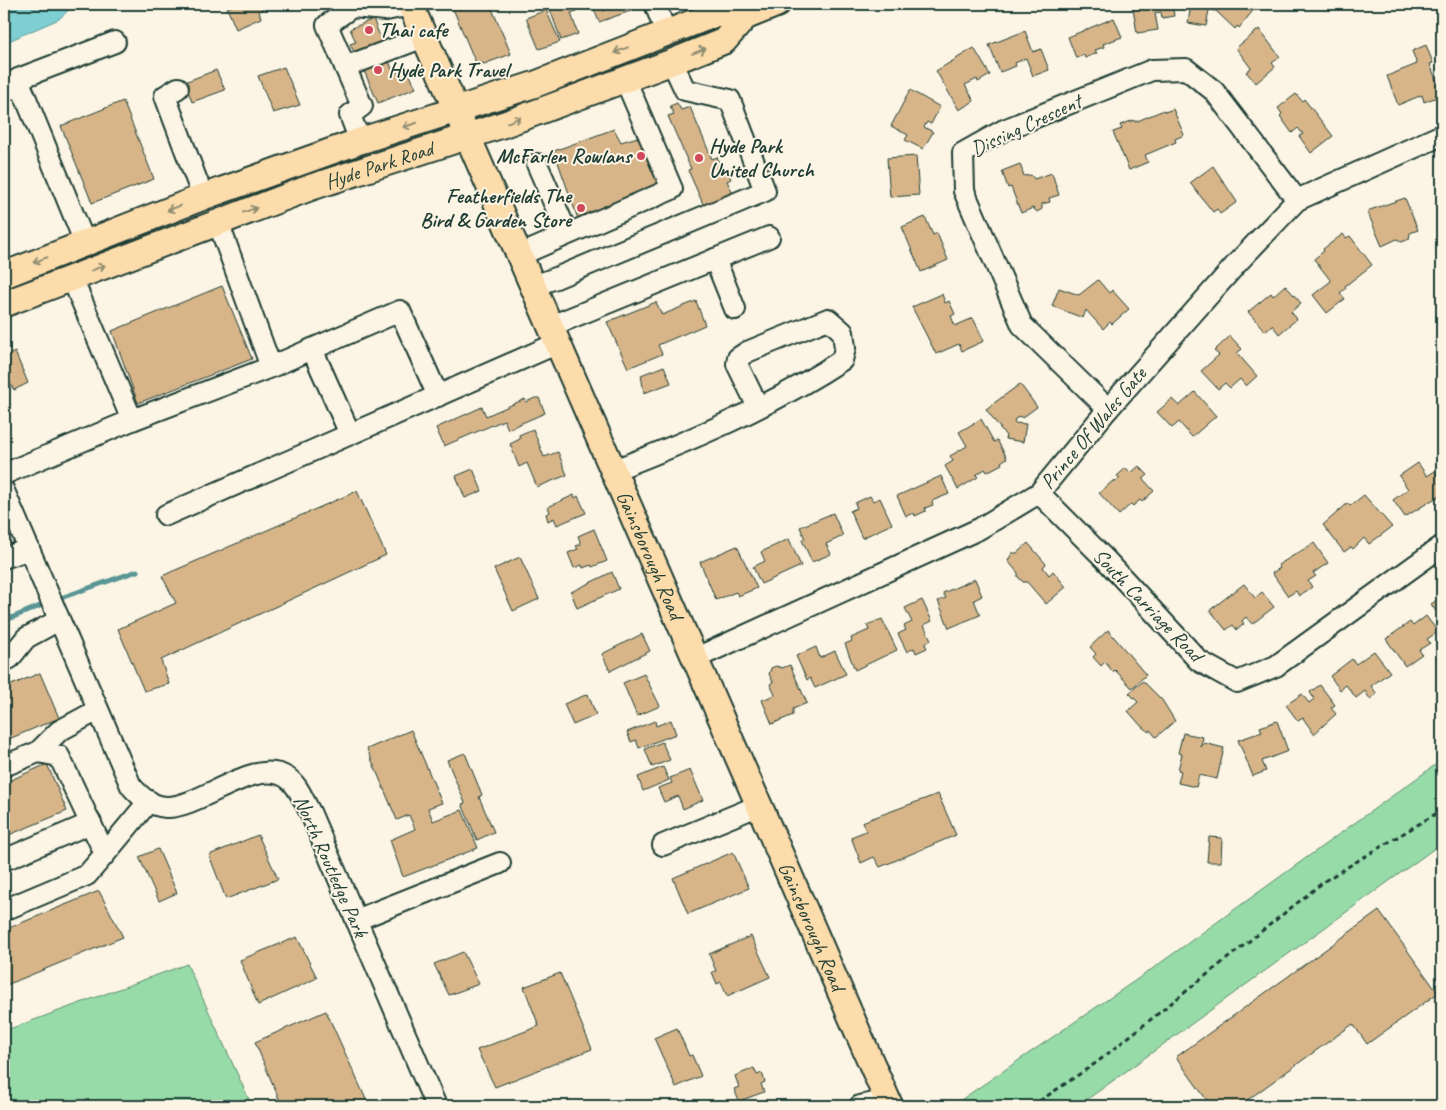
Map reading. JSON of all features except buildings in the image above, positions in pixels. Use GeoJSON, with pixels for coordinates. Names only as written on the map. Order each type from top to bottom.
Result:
{"type":"FeatureCollection","features":[{"type":"Feature","properties":{"kind":"main road","name":"Gainsborough Road"},"geometry":{"type":"LineString","coordinates":[[410,4],[889,1103]]}},
{"type":"Feature","properties":{"kind":"main road","name":"Hyde Park Road"},"geometry":{"type":"LineString","coordinates":[[4,275],[203,197],[360,141],[536,84],[666,33],[713,9],[747,12],[776,4]]}},
{"type":"Feature","properties":{"kind":"main road","name":"Hyde Park Road"},"geometry":{"type":"LineString","coordinates":[[4,304],[312,187],[468,136],[672,62],[724,40],[747,12]]}},
{"type":"Feature","properties":{"kind":"street"},"geometry":{"type":"LineString","coordinates":[[360,141],[350,115],[362,106],[327,25],[354,5],[386,10],[410,4]]}},
{"type":"Feature","properties":{"kind":"street"},"geometry":{"type":"LineString","coordinates":[[655,4],[666,33]]}},
{"type":"Feature","properties":{"kind":"street"},"geometry":{"type":"LineString","coordinates":[[345,67],[424,37]]}},
{"type":"Feature","properties":{"kind":"street"},"geometry":{"type":"LineString","coordinates":[[85,243],[12,88],[18,79],[115,42]]}},
{"type":"Feature","properties":{"kind":"street"},"geometry":{"type":"LineString","coordinates":[[533,286],[765,191],[730,100],[685,90],[672,62]]}},
{"type":"Feature","properties":{"kind":"street","name":"Dissing Crescent"},"geometry":{"type":"LineString","coordinates":[[1108,409],[1022,325],[964,191],[963,153],[1004,130],[1152,70],[1186,69],[1214,91],[1297,200]]}},
{"type":"Feature","properties":{"kind":"street"},"geometry":{"type":"LineString","coordinates":[[520,255],[672,189],[625,79]]}},
{"type":"Feature","properties":{"kind":"street"},"geometry":{"type":"LineString","coordinates":[[178,88],[165,96],[203,197]]}},
{"type":"Feature","properties":{"kind":"street","name":"Prince Of Wales Gate"},"geometry":{"type":"LineString","coordinates":[[696,658],[979,528],[1039,493],[1108,409],[1239,260],[1297,200],[1442,135]]}},
{"type":"Feature","properties":{"kind":"street"},"geometry":{"type":"LineString","coordinates":[[538,164],[567,233]]}},
{"type":"Feature","properties":{"kind":"street"},"geometry":{"type":"LineString","coordinates":[[218,222],[271,366]]}},
{"type":"Feature","properties":{"kind":"street"},"geometry":{"type":"LineString","coordinates":[[166,516],[438,396],[555,334],[715,258],[769,237]]}},
{"type":"Feature","properties":{"kind":"street"},"geometry":{"type":"LineString","coordinates":[[715,258],[735,310]]}},
{"type":"Feature","properties":{"kind":"street"},"geometry":{"type":"LineString","coordinates":[[72,278],[132,420]]}},
{"type":"Feature","properties":{"kind":"street"},"geometry":{"type":"LineString","coordinates":[[4,474],[132,420],[271,366],[400,311],[438,396]]}},
{"type":"Feature","properties":{"kind":"street"},"geometry":{"type":"LineString","coordinates":[[614,470],[731,421],[818,376],[842,360],[845,348],[843,332],[828,319],[747,352],[738,358],[737,364],[758,407]]}},
{"type":"Feature","properties":{"kind":"street"},"geometry":{"type":"LineString","coordinates":[[312,349],[350,434]]}},
{"type":"Feature","properties":{"kind":"street","name":"North Routledge Park"},"geometry":{"type":"LineString","coordinates":[[4,490],[130,786],[148,801],[167,807],[184,803],[254,775],[270,772],[285,776],[294,784],[310,812],[436,1106]]}},
{"type":"Feature","properties":{"kind":"street","name":"South Carriage Road"},"geometry":{"type":"LineString","coordinates":[[1039,493],[1106,560],[1199,661],[1238,682],[1276,666],[1442,546]]}},
{"type":"Feature","properties":{"kind":"street"},"geometry":{"type":"LineString","coordinates":[[4,558],[29,548]]}},
{"type":"Feature","properties":{"kind":"street"},"geometry":{"type":"LineString","coordinates":[[4,661],[10,658],[26,638],[59,620]]}},
{"type":"Feature","properties":{"kind":"street"},"geometry":{"type":"LineString","coordinates":[[4,766],[38,752],[59,731],[98,710]]}},
{"type":"Feature","properties":{"kind":"street"},"geometry":{"type":"LineString","coordinates":[[38,752],[59,756],[106,854]]}},
{"type":"Feature","properties":{"kind":"street"},"geometry":{"type":"LineString","coordinates":[[4,910],[87,875],[148,801]]}},
{"type":"Feature","properties":{"kind":"street"},"geometry":{"type":"LineString","coordinates":[[663,845],[760,805]]}},
{"type":"Feature","properties":{"kind":"street"},"geometry":{"type":"LineString","coordinates":[[4,860],[91,823]]}},
{"type":"Feature","properties":{"kind":"street"},"geometry":{"type":"LineString","coordinates":[[356,920],[500,863]]}},
{"type":"Feature","properties":{"kind":"street"},"geometry":{"type":"LineString","coordinates":[[860,1106],[889,1103]]}},
{"type":"Feature","properties":{"kind":"path"},"geometry":{"type":"LineString","coordinates":[[1032,1106],[1096,1063],[1326,880],[1442,810]]}},
{"type":"Feature","properties":{"kind":"green space"},"geometry":{"type":"Polygon","coordinates":[[[1442,760],[1442,843],[1078,1106],[952,1106],[1152,969],[1442,760]]]}},
{"type":"Feature","properties":{"kind":"green space"},"geometry":{"type":"Polygon","coordinates":[[[187,964],[252,1106],[4,1106],[4,1031],[187,964]]]}},
{"type":"Feature","properties":{"kind":"water"},"geometry":{"type":"Polygon","coordinates":[[[4,4],[75,4],[59,19],[4,43],[4,4]]]}},
{"type":"Feature","properties":{"kind":"waterway"},"geometry":{"type":"LineString","coordinates":[[55,600],[137,571]]}},
{"type":"Feature","properties":{"kind":"waterway"},"geometry":{"type":"LineString","coordinates":[[4,621],[47,603]]}},
{"type":"Feature","properties":{"kind":"place","name":"Thai cafe"},"geometry":{"type":"Point","coordinates":[369,30]}},
{"type":"Feature","properties":{"kind":"place","name":"Hyde Park Travel"},"geometry":{"type":"Point","coordinates":[378,70]}},
{"type":"Feature","properties":{"kind":"place","name":"McFarlen Rowlans"},"geometry":{"type":"Point","coordinates":[641,156]}},
{"type":"Feature","properties":{"kind":"place","name":"Hyde Park United Church"},"geometry":{"type":"Point","coordinates":[699,158]}},
{"type":"Feature","properties":{"kind":"place","name":"Featherfields The Bird & Garden Store"},"geometry":{"type":"Point","coordinates":[581,208]}}]}
